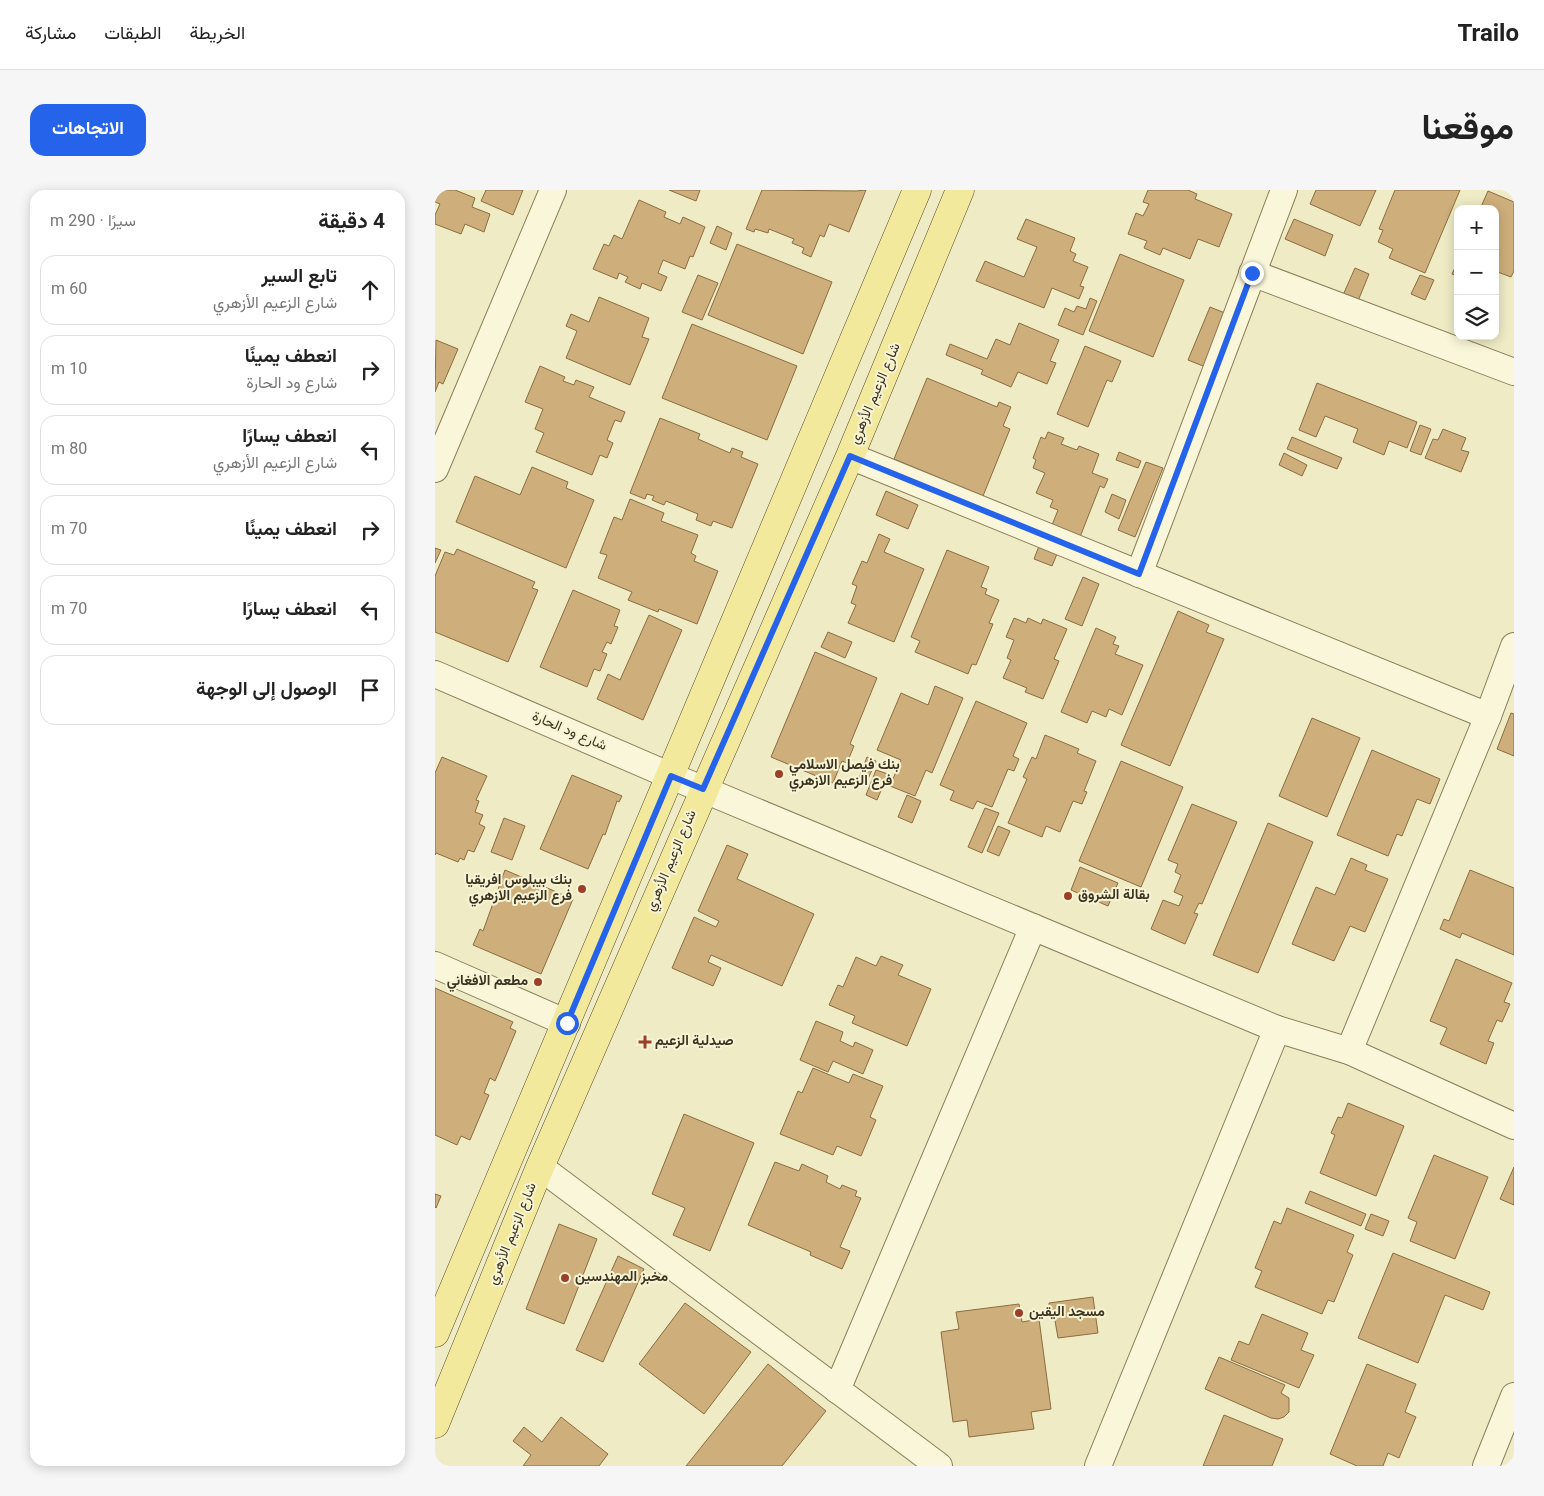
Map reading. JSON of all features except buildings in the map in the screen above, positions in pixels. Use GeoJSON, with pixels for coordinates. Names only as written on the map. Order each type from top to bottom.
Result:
{"type":"FeatureCollection","features":[{"type":"Feature","properties":{"kind":"main road"},"geometry":{"type":"LineString","coordinates":[[435,1332],[917,190]]}},
{"type":"Feature","properties":{"kind":"main road","name":"شارع الزعيم الأزهري"},"geometry":{"type":"LineString","coordinates":[[435,1424],[540,1167],[703,789],[850,456],[960,190]]}},
{"type":"Feature","properties":{"kind":"street"},"geometry":{"type":"LineString","coordinates":[[435,469],[553,190]]}},
{"type":"Feature","properties":{"kind":"street"},"geometry":{"type":"LineString","coordinates":[[1139,574],[1284,190]]}},
{"type":"Feature","properties":{"kind":"street"},"geometry":{"type":"LineString","coordinates":[[1252,273],[1514,372]]}},
{"type":"Feature","properties":{"kind":"street"},"geometry":{"type":"LineString","coordinates":[[850,456],[1488,716]]}},
{"type":"Feature","properties":{"kind":"street"},"geometry":{"type":"LineString","coordinates":[[1349,1051],[1488,716],[1514,646]]}},
{"type":"Feature","properties":{"kind":"street","name":"شارع ود الحارة"},"geometry":{"type":"LineString","coordinates":[[435,674],[671,776],[1277,1030],[1349,1051],[1514,1126]]}},
{"type":"Feature","properties":{"kind":"street"},"geometry":{"type":"LineString","coordinates":[[837,1390],[1033,927]]}},
{"type":"Feature","properties":{"kind":"street"},"geometry":{"type":"LineString","coordinates":[[435,965],[567,1023]]}},
{"type":"Feature","properties":{"kind":"street"},"geometry":{"type":"LineString","coordinates":[[1098,1466],[1277,1030]]}},
{"type":"Feature","properties":{"kind":"street"},"geometry":{"type":"LineString","coordinates":[[540,1167],[939,1466]]}},
{"type":"Feature","properties":{"kind":"street"},"geometry":{"type":"LineString","coordinates":[[1486,1466],[1514,1396]]}},
{"type":"Feature","properties":{"kind":"place","name":"بنك فيصل الاسلامي فرع الزعيم الازهري"},"geometry":{"type":"Point","coordinates":[779,774]}},
{"type":"Feature","properties":{"kind":"place","name":"بنك بيبلوس افريقيا فرع الزعيم الازهري"},"geometry":{"type":"Point","coordinates":[582,889]}},
{"type":"Feature","properties":{"kind":"place","name":"بقالة الشروق"},"geometry":{"type":"Point","coordinates":[1068,896]}},
{"type":"Feature","properties":{"kind":"place","name":"مطعم الافغاني"},"geometry":{"type":"Point","coordinates":[538,982]}},
{"type":"Feature","properties":{"kind":"place","name":"صيدلية الزعيم"},"geometry":{"type":"Point","coordinates":[645,1042]}},
{"type":"Feature","properties":{"kind":"place","name":"مخبز المهندسين"},"geometry":{"type":"Point","coordinates":[565,1278]}},
{"type":"Feature","properties":{"kind":"place","name":"مسجد اليقين"},"geometry":{"type":"Point","coordinates":[1019,1313]}},
{"type":"Feature","properties":{"kind":"route"},"geometry":{"type":"LineString","coordinates":[[567,1023],[671,776],[703,789],[850,456],[1139,574],[1252,273]]}}]}
